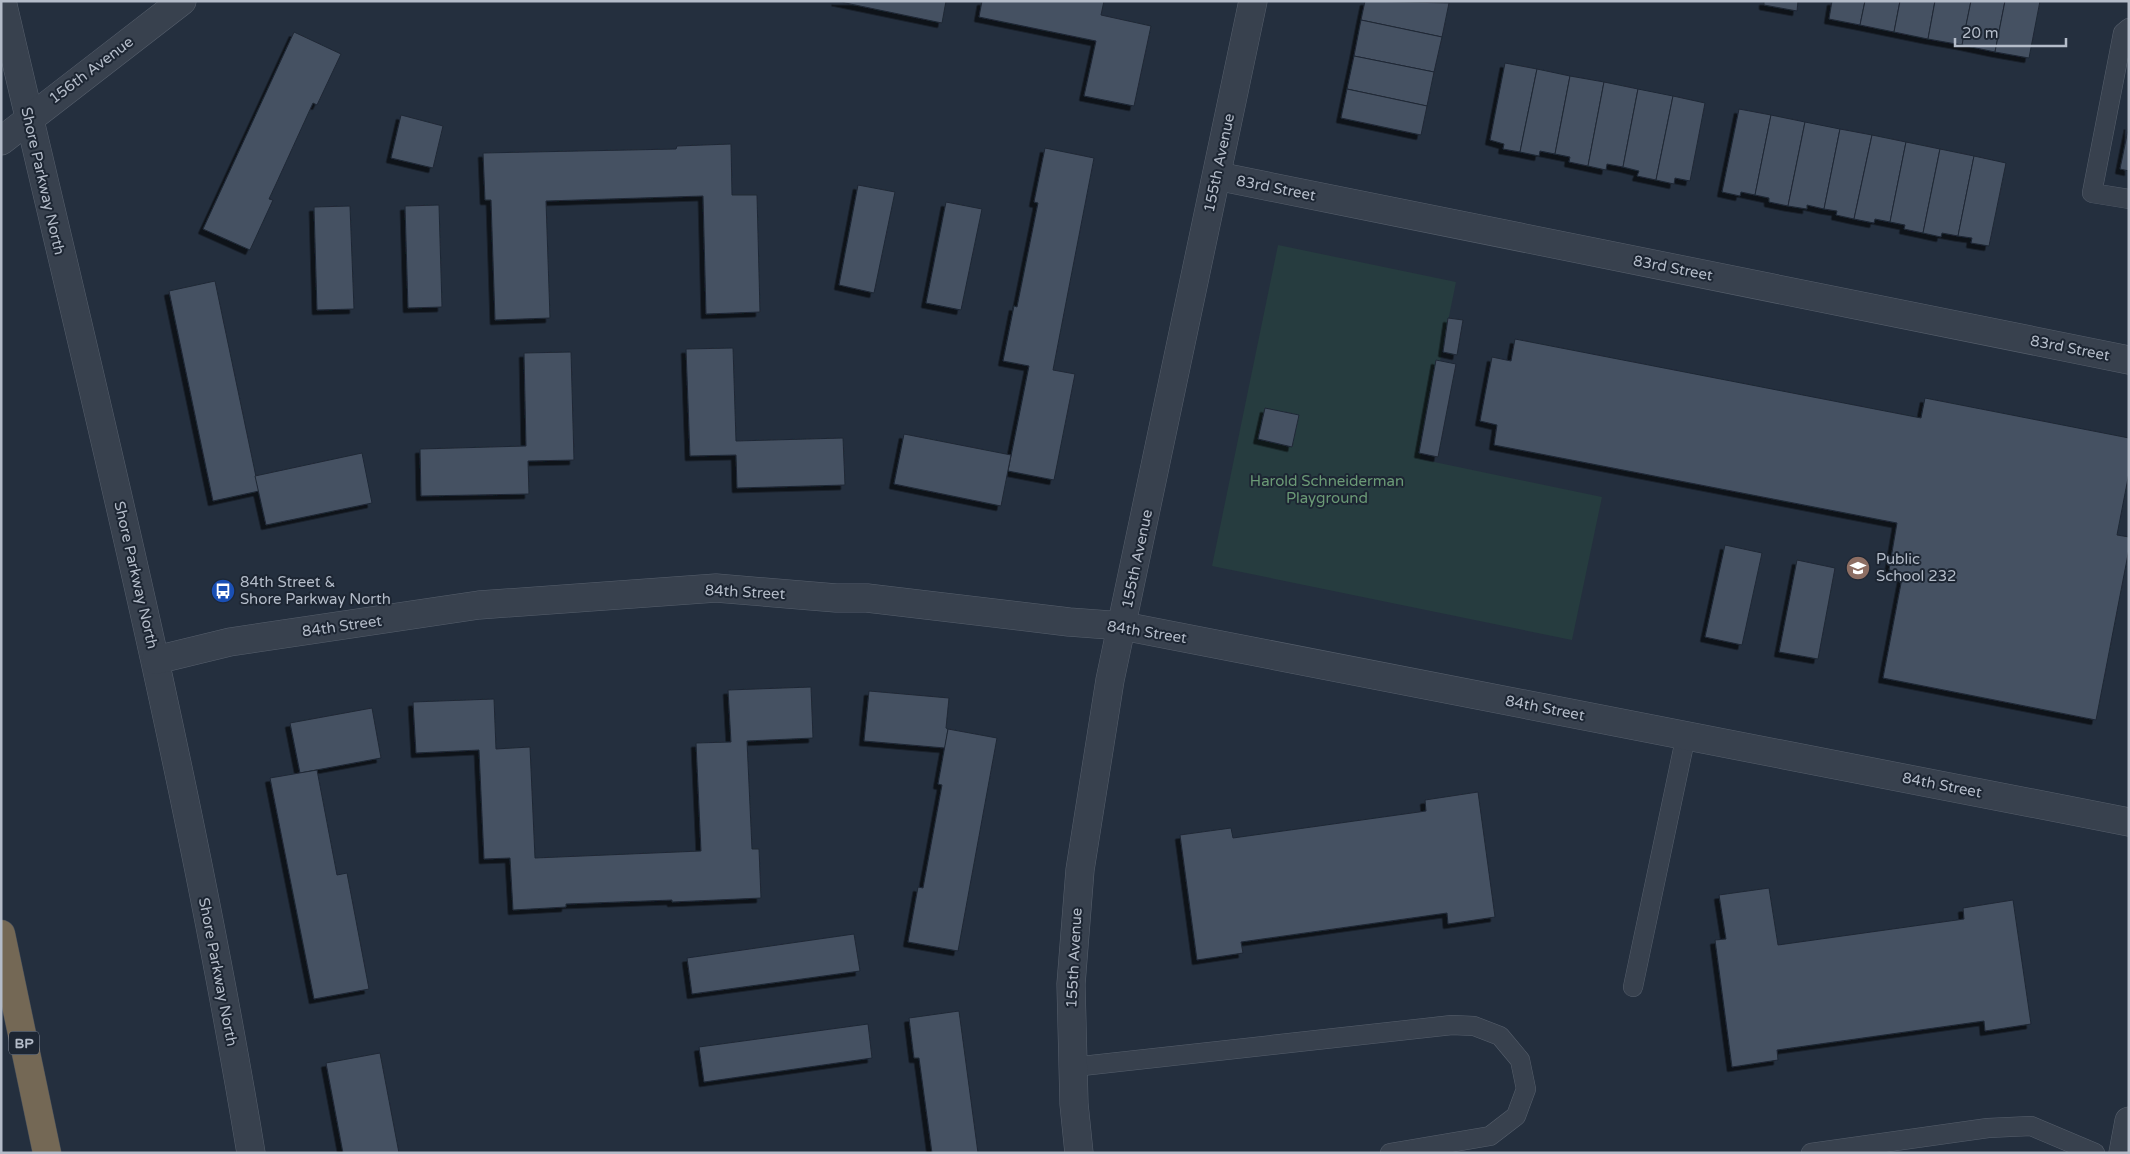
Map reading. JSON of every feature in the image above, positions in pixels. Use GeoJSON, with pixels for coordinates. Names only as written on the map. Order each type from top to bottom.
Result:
{"type":"FeatureCollection","features":[{"type":"Feature","properties":{"kind":"highway","name":"BP"},"geometry":{"type":"LineString","coordinates":[[1,934],[47,1153]]}},
{"type":"Feature","properties":{"kind":"street","name":"Shore Parkway North"},"geometry":{"type":"LineString","coordinates":[[2,1],[156,660],[234,1048],[251,1153]]}},
{"type":"Feature","properties":{"kind":"street","name":"156th Avenue"},"geometry":{"type":"LineString","coordinates":[[1,141],[182,1]]}},
{"type":"Feature","properties":{"kind":"street","name":"155th Avenue"},"geometry":{"type":"LineString","coordinates":[[1079,1153],[1074,1104],[1071,984],[1080,870],[1110,680],[1123,626],[1253,1]]}},
{"type":"Feature","properties":{"kind":"street","name":"83rd Street"},"geometry":{"type":"LineString","coordinates":[[1217,176],[2129,360]]}},
{"type":"Feature","properties":{"kind":"street","name":"84th Street"},"geometry":{"type":"LineString","coordinates":[[156,660],[230,642],[479,605],[716,588],[836,598],[866,598],[1069,622],[1123,626],[2129,822]]}},
{"type":"Feature","properties":{"kind":"street"},"geometry":{"type":"LineString","coordinates":[[2123,1153],[2129,1121]]}},
{"type":"Feature","properties":{"kind":"lane"},"geometry":{"type":"LineString","coordinates":[[2129,28],[2123,32],[2092,193],[2129,199]]}},
{"type":"Feature","properties":{"kind":"lane"},"geometry":{"type":"LineString","coordinates":[[1633,987],[1686,735]]}},
{"type":"Feature","properties":{"kind":"lane"},"geometry":{"type":"LineString","coordinates":[[1073,1067],[1452,1025],[1474,1026],[1500,1036],[1520,1060],[1526,1088],[1516,1116],[1490,1136],[1390,1153]]}},
{"type":"Feature","properties":{"kind":"lane"},"geometry":{"type":"LineString","coordinates":[[1811,1153],[1988,1128],[2031,1126],[2095,1153]]}},
{"type":"Feature","properties":{"kind":"green space","name":"Harold Schneiderman Playground"},"geometry":{"type":"Polygon","coordinates":[[[1278,245],[1456,282],[1420,459],[1602,497],[1572,640],[1212,566],[1278,245]]]}},
{"type":"Feature","properties":{"kind":"building"},"geometry":{"type":"Polygon","coordinates":[[[836,1],[946,1],[942,23],[836,1]]]}},
{"type":"Feature","properties":{"kind":"building"},"geometry":{"type":"Polygon","coordinates":[[[982,1],[1104,1],[1101,15],[1151,26],[1134,106],[1084,96],[1096,41],[979,17],[982,1]]]}},
{"type":"Feature","properties":{"kind":"building"},"geometry":{"type":"Polygon","coordinates":[[[1365,1],[1449,3],[1442,37],[1361,20],[1365,1]]]}},
{"type":"Feature","properties":{"kind":"building"},"geometry":{"type":"Polygon","coordinates":[[[1764,1],[1798,1],[1797,11],[1764,5],[1764,1]]]}},
{"type":"Feature","properties":{"kind":"building"},"geometry":{"type":"Polygon","coordinates":[[[1832,1],[1865,1],[1860,25],[1829,19],[1832,1]]]}},
{"type":"Feature","properties":{"kind":"building"},"geometry":{"type":"Polygon","coordinates":[[[1865,1],[1900,1],[1894,32],[1860,25],[1865,1]]]}},
{"type":"Feature","properties":{"kind":"building"},"geometry":{"type":"Polygon","coordinates":[[[1900,1],[1935,1],[1928,39],[1894,32],[1900,1]]]}},
{"type":"Feature","properties":{"kind":"building"},"geometry":{"type":"Polygon","coordinates":[[[1935,1],[1971,1],[1962,45],[1928,39],[1935,1]]]}},
{"type":"Feature","properties":{"kind":"building"},"geometry":{"type":"Polygon","coordinates":[[[1971,1],[2005,1],[1995,52],[1962,45],[1971,1]]]}},
{"type":"Feature","properties":{"kind":"building"},"geometry":{"type":"Polygon","coordinates":[[[2005,1],[2040,1],[2029,58],[1995,52],[2005,1]]]}},
{"type":"Feature","properties":{"kind":"building"},"geometry":{"type":"Polygon","coordinates":[[[1361,20],[1442,37],[1434,72],[1354,56],[1361,20]]]}},
{"type":"Feature","properties":{"kind":"building"},"geometry":{"type":"Polygon","coordinates":[[[294,32],[341,54],[317,105],[313,103],[269,199],[273,200],[250,250],[203,229],[294,32]]]}},
{"type":"Feature","properties":{"kind":"building"},"geometry":{"type":"Polygon","coordinates":[[[1354,56],[1434,72],[1427,106],[1347,89],[1354,56]]]}},
{"type":"Feature","properties":{"kind":"building"},"geometry":{"type":"Polygon","coordinates":[[[1505,63],[1537,69],[1520,152],[1503,149],[1504,144],[1490,140],[1505,63]]]}},
{"type":"Feature","properties":{"kind":"building"},"geometry":{"type":"Polygon","coordinates":[[[1537,69],[1570,76],[1555,154],[1540,151],[1539,156],[1520,152],[1537,69]]]}},
{"type":"Feature","properties":{"kind":"building"},"geometry":{"type":"Polygon","coordinates":[[[1570,76],[1604,82],[1588,166],[1569,162],[1570,157],[1555,154],[1570,76]]]}},
{"type":"Feature","properties":{"kind":"building"},"geometry":{"type":"Polygon","coordinates":[[[1604,82],[1638,89],[1623,167],[1607,164],[1606,170],[1588,166],[1604,82]]]}},
{"type":"Feature","properties":{"kind":"building"},"geometry":{"type":"Polygon","coordinates":[[[1347,89],[1427,106],[1421,135],[1341,118],[1347,89]]]}},
{"type":"Feature","properties":{"kind":"building"},"geometry":{"type":"Polygon","coordinates":[[[1638,89],[1673,96],[1656,180],[1637,176],[1639,171],[1623,167],[1638,89]]]}},
{"type":"Feature","properties":{"kind":"building"},"geometry":{"type":"Polygon","coordinates":[[[1673,96],[1705,103],[1690,181],[1675,178],[1674,184],[1656,180],[1673,96]]]}},
{"type":"Feature","properties":{"kind":"building"},"geometry":{"type":"Polygon","coordinates":[[[1739,109],[1771,115],[1755,195],[1741,192],[1740,196],[1722,192],[1739,109]]]}},
{"type":"Feature","properties":{"kind":"building"},"geometry":{"type":"Polygon","coordinates":[[[401,115],[443,126],[433,168],[391,158],[401,115]]]}},
{"type":"Feature","properties":{"kind":"building"},"geometry":{"type":"Polygon","coordinates":[[[1771,115],[1805,122],[1788,206],[1769,202],[1769,198],[1755,195],[1771,115]]]}},
{"type":"Feature","properties":{"kind":"building"},"geometry":{"type":"Polygon","coordinates":[[[1805,122],[1840,129],[1824,209],[1807,205],[1807,209],[1788,206],[1805,122]]]}},
{"type":"Feature","properties":{"kind":"building"},"geometry":{"type":"Polygon","coordinates":[[[2129,125],[2129,171],[2120,169],[2129,125]]]}},
{"type":"Feature","properties":{"kind":"building"},"geometry":{"type":"Polygon","coordinates":[[[1840,129],[1872,135],[1854,219],[1836,215],[1837,211],[1824,209],[1840,129]]]}},
{"type":"Feature","properties":{"kind":"building"},"geometry":{"type":"Polygon","coordinates":[[[1872,135],[1906,142],[1890,222],[1875,219],[1874,223],[1854,219],[1872,135]]]}},
{"type":"Feature","properties":{"kind":"building"},"geometry":{"type":"Polygon","coordinates":[[[1906,142],[1940,149],[1923,233],[1904,229],[1905,225],[1890,222],[1906,142]]]}},
{"type":"Feature","properties":{"kind":"building"},"geometry":{"type":"Polygon","coordinates":[[[731,144],[732,195],[757,195],[760,312],[706,314],[703,196],[546,201],[550,318],[495,320],[491,200],[485,200],[483,153],[676,149],[677,146],[731,144]]]}},
{"type":"Feature","properties":{"kind":"building"},"geometry":{"type":"Polygon","coordinates":[[[1045,148],[1094,158],[1053,370],[1075,374],[1054,480],[1008,471],[1029,366],[1003,361],[1014,306],[1017,307],[1038,203],[1034,202],[1045,148]]]}},
{"type":"Feature","properties":{"kind":"building"},"geometry":{"type":"Polygon","coordinates":[[[1940,149],[1974,156],[1958,236],[1942,233],[1941,237],[1923,233],[1940,149]]]}},
{"type":"Feature","properties":{"kind":"building"},"geometry":{"type":"Polygon","coordinates":[[[1974,156],[2006,163],[1989,246],[1971,243],[1972,238],[1958,236],[1974,156]]]}},
{"type":"Feature","properties":{"kind":"building"},"geometry":{"type":"Polygon","coordinates":[[[858,185],[895,192],[874,293],[839,285],[858,185]]]}},
{"type":"Feature","properties":{"kind":"building"},"geometry":{"type":"Polygon","coordinates":[[[946,202],[982,209],[961,310],[926,303],[946,202]]]}},
{"type":"Feature","properties":{"kind":"building"},"geometry":{"type":"Polygon","coordinates":[[[439,205],[442,307],[408,308],[405,206],[439,205]]]}},
{"type":"Feature","properties":{"kind":"building"},"geometry":{"type":"Polygon","coordinates":[[[350,206],[354,309],[317,310],[314,207],[350,206]]]}},
{"type":"Feature","properties":{"kind":"building"},"geometry":{"type":"Polygon","coordinates":[[[215,281],[259,491],[213,501],[169,291],[215,281]]]}},
{"type":"Feature","properties":{"kind":"building"},"geometry":{"type":"Polygon","coordinates":[[[1448,318],[1463,320],[1457,355],[1443,352],[1448,318]]]}},
{"type":"Feature","properties":{"kind":"building"},"geometry":{"type":"Polygon","coordinates":[[[1515,339],[1921,418],[1925,398],[2129,438],[2129,473],[2117,535],[2129,537],[2129,549],[2096,720],[1883,678],[1903,573],[1889,570],[1897,523],[1494,445],[1497,425],[1480,421],[1492,357],[1511,361],[1515,339]]]}},
{"type":"Feature","properties":{"kind":"building"},"geometry":{"type":"Polygon","coordinates":[[[733,348],[736,441],[843,438],[845,485],[737,488],[736,455],[690,456],[686,349],[733,348]]]}},
{"type":"Feature","properties":{"kind":"building"},"geometry":{"type":"Polygon","coordinates":[[[571,352],[574,460],[528,461],[529,494],[421,496],[420,449],[526,446],[524,353],[571,352]]]}},
{"type":"Feature","properties":{"kind":"building"},"geometry":{"type":"Polygon","coordinates":[[[1436,360],[1456,364],[1438,457],[1419,453],[1436,360]]]}},
{"type":"Feature","properties":{"kind":"building"},"geometry":{"type":"Polygon","coordinates":[[[1265,408],[1299,415],[1292,447],[1258,439],[1265,408]]]}},
{"type":"Feature","properties":{"kind":"building"},"geometry":{"type":"Polygon","coordinates":[[[904,434],[1011,455],[1001,506],[894,484],[904,434]]]}},
{"type":"Feature","properties":{"kind":"building"},"geometry":{"type":"Polygon","coordinates":[[[362,453],[372,503],[266,525],[255,476],[362,453]]]}},
{"type":"Feature","properties":{"kind":"building"},"geometry":{"type":"Polygon","coordinates":[[[1725,545],[1762,553],[1742,645],[1705,637],[1725,545]]]}},
{"type":"Feature","properties":{"kind":"building"},"geometry":{"type":"Polygon","coordinates":[[[1797,560],[1835,568],[1818,659],[1779,652],[1797,560]]]}},
{"type":"Feature","properties":{"kind":"building"},"geometry":{"type":"Polygon","coordinates":[[[811,687],[813,738],[747,741],[752,849],[759,849],[761,898],[566,904],[566,907],[513,910],[510,858],[484,859],[479,750],[416,753],[413,702],[494,699],[496,749],[530,747],[535,858],[701,851],[696,743],[731,742],[728,690],[811,687]]]}},
{"type":"Feature","properties":{"kind":"building"},"geometry":{"type":"Polygon","coordinates":[[[869,691],[949,698],[945,748],[864,741],[869,691]]]}},
{"type":"Feature","properties":{"kind":"building"},"geometry":{"type":"Polygon","coordinates":[[[372,708],[381,758],[300,773],[290,723],[372,708]]]}},
{"type":"Feature","properties":{"kind":"building"},"geometry":{"type":"Polygon","coordinates":[[[948,729],[997,738],[958,951],[908,942],[918,887],[923,888],[942,785],[938,784],[948,729]]]}},
{"type":"Feature","properties":{"kind":"building"},"geometry":{"type":"Polygon","coordinates":[[[317,770],[337,875],[347,873],[369,989],[314,999],[270,778],[317,770]]]}},
{"type":"Feature","properties":{"kind":"building"},"geometry":{"type":"Polygon","coordinates":[[[1478,792],[1495,917],[1448,924],[1447,913],[1241,942],[1243,953],[1197,960],[1180,835],[1231,828],[1233,838],[1426,811],[1425,800],[1478,792]]]}},
{"type":"Feature","properties":{"kind":"building"},"geometry":{"type":"Polygon","coordinates":[[[1769,888],[1778,945],[1964,919],[1963,908],[2013,900],[2031,1024],[1985,1031],[1984,1021],[1777,1050],[1778,1060],[1732,1067],[1715,940],[1726,939],[1719,895],[1769,888]]]}},
{"type":"Feature","properties":{"kind":"building"},"geometry":{"type":"Polygon","coordinates":[[[854,934],[860,971],[692,994],[687,958],[854,934]]]}},
{"type":"Feature","properties":{"kind":"building"},"geometry":{"type":"Polygon","coordinates":[[[959,1011],[978,1153],[932,1153],[919,1058],[914,1058],[909,1018],[959,1011]]]}},
{"type":"Feature","properties":{"kind":"building"},"geometry":{"type":"Polygon","coordinates":[[[868,1024],[872,1058],[704,1082],[699,1047],[868,1024]]]}},
{"type":"Feature","properties":{"kind":"building"},"geometry":{"type":"Polygon","coordinates":[[[380,1053],[399,1153],[343,1153],[326,1063],[380,1053]]]}},
{"type":"Feature","properties":{"kind":"place","name":"Public School 232"},"geometry":{"type":"Point","coordinates":[1858,568]}},
{"type":"Feature","properties":{"kind":"place","name":"84th Street & Shore Parkway North"},"geometry":{"type":"Point","coordinates":[223,591]}}]}
